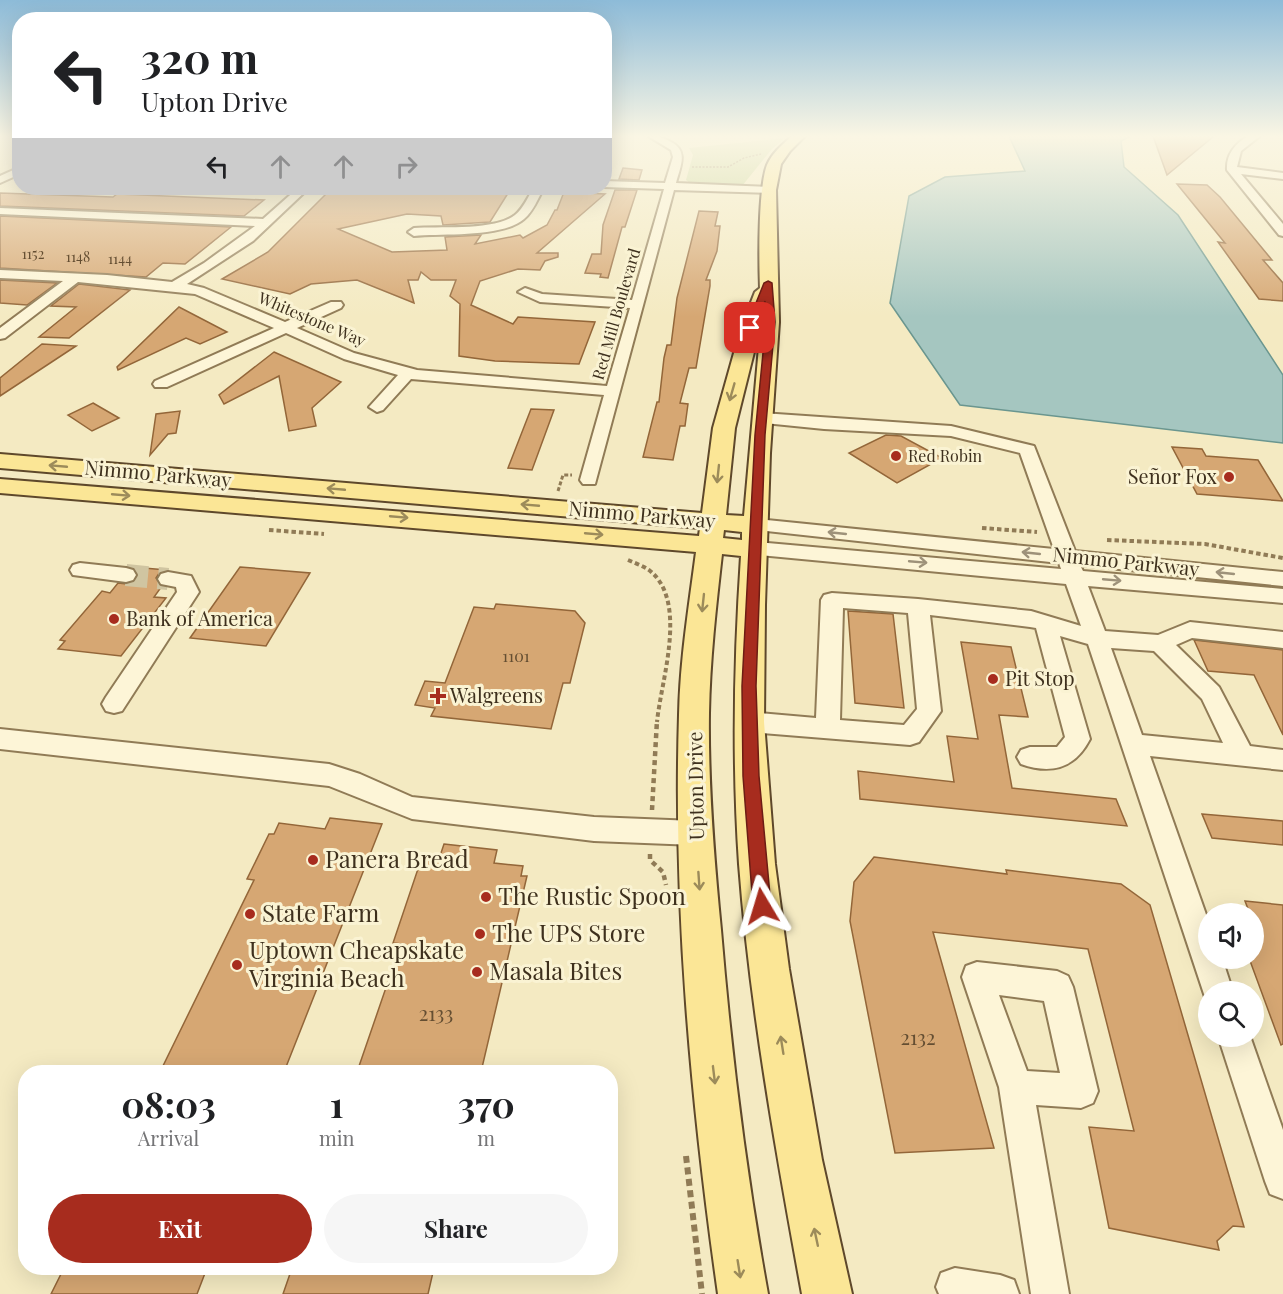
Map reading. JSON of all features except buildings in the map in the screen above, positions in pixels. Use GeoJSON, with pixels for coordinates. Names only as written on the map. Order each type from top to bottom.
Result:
{"type":"FeatureCollection","features":[{"type":"Feature","properties":{"kind":"main road","name":"Upton Drive"},"geometry":{"type":"LineString","coordinates":[[769,196],[770,322],[761,418],[751,605],[749,722],[757,864],[770,969],[800,1160],[827,1294]]}},
{"type":"Feature","properties":{"kind":"main road","name":"Upton Drive"},"geometry":{"type":"LineString","coordinates":[[743,1294],[731,1220],[708,1020],[696,833],[696,679],[711,533],[728,406],[750,328],[768,283]]}},
{"type":"Feature","properties":{"kind":"main road","name":"Nimmo Parkway"},"geometry":{"type":"LineString","coordinates":[[0,461],[756,537]]}},
{"type":"Feature","properties":{"kind":"main road","name":"Nimmo Parkway"},"geometry":{"type":"LineString","coordinates":[[0,486],[711,533]]}},
{"type":"Feature","properties":{"kind":"street"},"geometry":{"type":"LineString","coordinates":[[175,286],[229,253],[295,196]]}},
{"type":"Feature","properties":{"kind":"street"},"geometry":{"type":"LineString","coordinates":[[414,231],[495,227],[514,221],[521,216],[534,196]]}},
{"type":"Feature","properties":{"kind":"street","name":"Red Mill Boulevard"},"geometry":{"type":"LineString","coordinates":[[589,480],[668,196]]}},
{"type":"Feature","properties":{"kind":"street"},"geometry":{"type":"LineString","coordinates":[[1254,196],[1283,232]]}},
{"type":"Feature","properties":{"kind":"street"},"geometry":{"type":"LineString","coordinates":[[0,211],[266,223]]}},
{"type":"Feature","properties":{"kind":"street","name":"Whitestone Way"},"geometry":{"type":"LineString","coordinates":[[0,274],[76,277],[175,286],[199,291],[350,356],[408,373],[440,378],[613,391]]}},
{"type":"Feature","properties":{"kind":"street"},"geometry":{"type":"LineString","coordinates":[[0,335],[76,277]]}},
{"type":"Feature","properties":{"kind":"street"},"geometry":{"type":"LineString","coordinates":[[525,291],[540,298],[638,304]]}},
{"type":"Feature","properties":{"kind":"street"},"geometry":{"type":"LineString","coordinates":[[161,384],[336,305]]}},
{"type":"Feature","properties":{"kind":"street"},"geometry":{"type":"LineString","coordinates":[[377,407],[408,373]]}},
{"type":"Feature","properties":{"kind":"street"},"geometry":{"type":"LineString","coordinates":[[761,418],[824,424],[951,430],[1028,450],[1097,639],[1214,981]]}},
{"type":"Feature","properties":{"kind":"street","name":"Nimmo Parkway"},"geometry":{"type":"LineString","coordinates":[[756,537],[1066,556],[1283,579]]}},
{"type":"Feature","properties":{"kind":"street","name":"Nimmo Parkway"},"geometry":{"type":"LineString","coordinates":[[756,537],[1075,577],[1283,596]]}},
{"type":"Feature","properties":{"kind":"street"},"geometry":{"type":"LineString","coordinates":[[80,570],[126,574]]}},
{"type":"Feature","properties":{"kind":"street"},"geometry":{"type":"LineString","coordinates":[[114,704],[188,592],[184,581],[168,579]]}},
{"type":"Feature","properties":{"kind":"street"},"geometry":{"type":"LineString","coordinates":[[828,728],[832,600],[918,606],[1031,619],[1097,639],[1160,643],[1190,630],[1283,640]]}},
{"type":"Feature","properties":{"kind":"street"},"geometry":{"type":"LineString","coordinates":[[749,722],[910,735],[929,711],[918,606]]}},
{"type":"Feature","properties":{"kind":"street"},"geometry":{"type":"LineString","coordinates":[[1030,757],[1063,757],[1078,739],[1046,624]]}},
{"type":"Feature","properties":{"kind":"street"},"geometry":{"type":"LineString","coordinates":[[1160,643],[1211,693],[1242,756]]}},
{"type":"Feature","properties":{"kind":"street"},"geometry":{"type":"LineString","coordinates":[[0,739],[329,775],[348,779],[412,808],[594,829],[696,833]]}},
{"type":"Feature","properties":{"kind":"street"},"geometry":{"type":"LineString","coordinates":[[1133,744],[1283,760]]}},
{"type":"Feature","properties":{"kind":"street"},"geometry":{"type":"LineString","coordinates":[[1238,1047],[1283,1180]]}},
{"type":"Feature","properties":{"kind":"street"},"geometry":{"type":"LineString","coordinates":[[1016,1087],[1050,1294]]}},
{"type":"Feature","properties":{"kind":"street"},"geometry":{"type":"LineString","coordinates":[[955,1287],[1000,1294]]}},
{"type":"Feature","properties":{"kind":"path"},"geometry":{"type":"LineString","coordinates":[[263,529],[331,535]]}},
{"type":"Feature","properties":{"kind":"path"},"geometry":{"type":"LineString","coordinates":[[618,559],[630,560],[654,574],[668,600],[672,625],[657,718],[650,860],[663,872],[666,894]]}},
{"type":"Feature","properties":{"kind":"path"},"geometry":{"type":"LineString","coordinates":[[686,1152],[702,1294]]}},
{"type":"Feature","properties":{"kind":"water"},"geometry":{"type":"Polygon","coordinates":[[[909,196],[1157,196],[1178,215],[1283,375],[1283,443],[960,405],[890,303],[909,196]]]}},
{"type":"Feature","properties":{"kind":"tunnel"},"geometry":{"type":"LineString","coordinates":[[126,575],[168,579]]}},
{"type":"Feature","properties":{"kind":"place","name":"Red Robin"},"geometry":{"type":"Point","coordinates":[896,456]}},
{"type":"Feature","properties":{"kind":"place","name":"Señor Fox"},"geometry":{"type":"Point","coordinates":[1229,477]}},
{"type":"Feature","properties":{"kind":"place","name":"Bank of America"},"geometry":{"type":"Point","coordinates":[114,619]}},
{"type":"Feature","properties":{"kind":"place","name":"Pit Stop"},"geometry":{"type":"Point","coordinates":[993,679]}},
{"type":"Feature","properties":{"kind":"place","name":"Walgreens"},"geometry":{"type":"Point","coordinates":[438,696]}},
{"type":"Feature","properties":{"kind":"place","name":"Panera Bread"},"geometry":{"type":"Point","coordinates":[313,860]}},
{"type":"Feature","properties":{"kind":"place","name":"The Rustic Spoon"},"geometry":{"type":"Point","coordinates":[486,897]}},
{"type":"Feature","properties":{"kind":"place","name":"State Farm"},"geometry":{"type":"Point","coordinates":[250,914]}},
{"type":"Feature","properties":{"kind":"place","name":"The UPS Store"},"geometry":{"type":"Point","coordinates":[480,934]}},
{"type":"Feature","properties":{"kind":"place","name":"Uptown Cheapskate Virginia Beach"},"geometry":{"type":"Point","coordinates":[237,965]}},
{"type":"Feature","properties":{"kind":"place","name":"Masala Bites"},"geometry":{"type":"Point","coordinates":[477,972]}},
{"type":"Feature","properties":{"kind":"route"},"geometry":{"type":"LineString","coordinates":[[750,328],[768,283],[770,322],[760,435],[749,686],[751,776],[762,906]]}}]}
